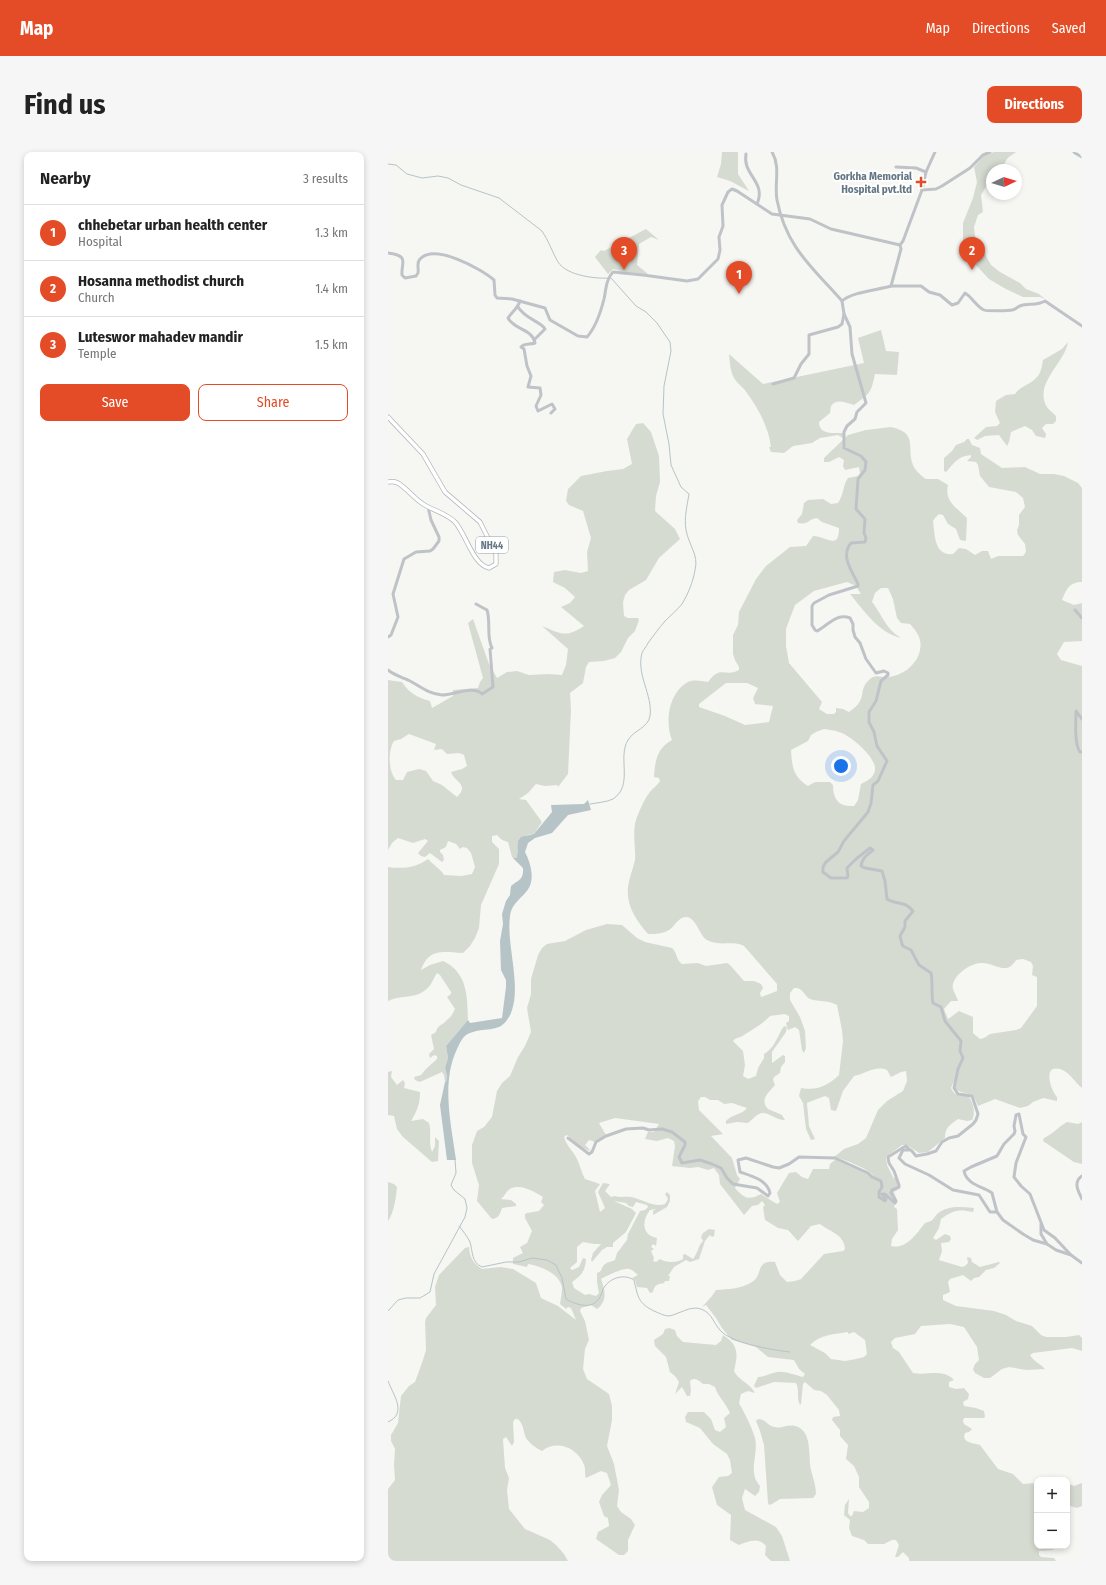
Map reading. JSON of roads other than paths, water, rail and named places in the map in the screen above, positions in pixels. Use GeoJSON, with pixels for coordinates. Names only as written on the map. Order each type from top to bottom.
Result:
{"type":"FeatureCollection","features":[{"type":"Feature","properties":{"kind":"main road","name":"NH44"},"geometry":{"type":"LineString","coordinates":[[388,417],[423,454],[445,492],[480,522],[496,554],[497,560],[494,566],[489,568],[481,565],[457,524],[447,516],[428,507],[402,485],[393,481],[388,482]]}},
{"type":"Feature","properties":{"kind":"street"},"geometry":{"type":"LineString","coordinates":[[568,1138],[589,1154],[592,1152],[596,1142],[618,1131],[643,1128],[669,1131],[685,1142],[679,1157],[682,1163],[700,1160],[712,1164],[721,1168],[727,1178],[734,1184],[757,1188],[768,1196],[770,1193],[769,1187],[766,1183],[740,1172],[738,1160],[746,1158],[779,1168],[789,1164],[799,1157],[835,1158],[868,1173],[880,1181],[882,1183],[882,1187],[879,1192],[879,1197],[885,1201],[886,1199],[882,1194],[885,1194],[895,1203],[896,1201],[891,1193],[892,1190],[899,1187],[899,1185],[894,1171],[889,1163],[888,1157],[906,1146],[916,1156],[936,1151],[942,1142],[949,1138],[958,1136],[965,1131],[976,1120],[978,1114],[972,1096],[958,1094],[954,1088],[958,1069],[963,1058],[960,1050],[961,1040],[947,1024],[941,1007],[933,1003],[933,982],[931,973],[919,965],[911,950],[903,946],[900,940],[900,936],[905,927],[905,921],[913,911],[903,903],[892,902],[887,899],[882,871],[861,866],[861,862],[873,850],[870,848],[847,868],[847,878],[831,878],[823,872],[823,867],[826,862],[838,852],[844,841],[868,812],[871,803],[873,785],[878,781],[887,761],[877,746],[874,732],[869,722],[869,712],[876,701],[881,681],[888,675],[888,673],[884,671],[876,673],[869,664],[860,643],[854,634],[854,624],[850,618],[837,617],[817,631],[812,625],[812,606],[814,602],[829,595],[858,586],[848,564],[846,554],[847,547],[851,543],[865,542],[866,538],[864,533],[865,519],[856,509],[858,479],[865,470],[866,462],[861,456],[844,448],[843,436],[847,426],[854,419],[857,412],[866,403],[852,354],[850,327],[844,314],[842,301],[824,280],[814,272],[800,254],[783,224],[776,198],[777,166],[772,152]]}},
{"type":"Feature","properties":{"kind":"street"},"geometry":{"type":"LineString","coordinates":[[891,286],[901,249],[900,245],[904,241],[922,190],[926,172],[935,152]]}},
{"type":"Feature","properties":{"kind":"street"},"geometry":{"type":"LineString","coordinates":[[922,190],[936,189],[942,186],[970,168],[984,153],[990,152]]}},
{"type":"Feature","properties":{"kind":"street"},"geometry":{"type":"LineString","coordinates":[[746,154],[744,160],[746,167],[759,188],[760,196],[756,204]]}},
{"type":"Feature","properties":{"kind":"street"},"geometry":{"type":"LineString","coordinates":[[896,167],[916,168],[926,172]]}},
{"type":"Feature","properties":{"kind":"street"},"geometry":{"type":"LineString","coordinates":[[388,253],[395,254],[403,260],[402,275],[405,278],[416,276],[418,273],[418,264],[420,259],[425,255],[441,254],[453,257],[478,268],[494,280],[495,295],[497,298],[512,299],[545,308],[550,320],[578,336],[587,337],[592,332],[604,301],[609,277],[613,272],[687,281],[698,279],[718,259],[720,250],[719,237],[722,226],[722,205],[728,192],[732,189],[772,214],[810,219],[831,229],[900,245]]}},
{"type":"Feature","properties":{"kind":"street"},"geometry":{"type":"LineString","coordinates":[[842,301],[854,294],[891,286],[921,286],[929,292],[940,295],[952,305],[958,303],[965,293],[985,310],[990,311],[1011,311],[1020,306],[1045,302],[1082,326]]}},
{"type":"Feature","properties":{"kind":"street"},"geometry":{"type":"LineString","coordinates":[[520,301],[518,307],[514,309],[508,318],[515,326],[529,333],[534,340]]}},
{"type":"Feature","properties":{"kind":"street"},"geometry":{"type":"LineString","coordinates":[[518,307],[528,318],[544,326],[545,329],[534,340],[535,342],[521,347],[524,349],[532,376],[528,388],[540,388],[541,395],[536,406],[538,411],[552,404],[555,409],[551,413]]}},
{"type":"Feature","properties":{"kind":"street"},"geometry":{"type":"LineString","coordinates":[[772,384],[794,378],[801,364],[809,354],[809,335],[838,327],[842,324],[844,314]]}},
{"type":"Feature","properties":{"kind":"street"},"geometry":{"type":"LineString","coordinates":[[388,637],[391,635],[398,617],[393,594],[404,559],[416,552],[432,550],[439,541],[439,537],[428,507]]}},
{"type":"Feature","properties":{"kind":"street"},"geometry":{"type":"LineString","coordinates":[[388,670],[432,693],[443,695],[473,690],[479,691],[482,694],[493,687],[490,658],[490,649],[492,648],[488,632],[487,610],[476,604]]}},
{"type":"Feature","properties":{"kind":"street"},"geometry":{"type":"LineString","coordinates":[[1075,610],[1082,618]]}},
{"type":"Feature","properties":{"kind":"street"},"geometry":{"type":"LineString","coordinates":[[1082,719],[1076,711],[1076,740],[1078,750],[1082,752]]}},
{"type":"Feature","properties":{"kind":"street"},"geometry":{"type":"LineString","coordinates":[[1048,1244],[1033,1240],[1003,1220],[997,1212],[992,1193],[971,1183],[964,1174],[964,1171],[970,1167],[997,1156],[1004,1144],[1014,1134],[1016,1115],[1019,1114],[1023,1134],[1026,1137],[1026,1140],[1016,1162],[1014,1177],[1030,1194],[1044,1230],[1082,1263]]}},
{"type":"Feature","properties":{"kind":"street"},"geometry":{"type":"LineString","coordinates":[[909,1149],[903,1150],[899,1156],[901,1161],[953,1190],[979,1196],[990,1212],[997,1212]]}},
{"type":"Feature","properties":{"kind":"street"},"geometry":{"type":"LineString","coordinates":[[1082,1176],[1077,1182],[1076,1187],[1082,1199]]}},
{"type":"Feature","properties":{"kind":"street"},"geometry":{"type":"LineString","coordinates":[[1040,1222],[1041,1234],[1048,1244],[1056,1250],[1071,1255]]}},
{"type":"Feature","properties":{"kind":"waterway"},"geometry":{"type":"LineString","coordinates":[[1075,152],[1082,156]]}},
{"type":"Feature","properties":{"kind":"waterway"},"geometry":{"type":"LineString","coordinates":[[388,164],[396,165],[407,174],[422,178],[438,176],[448,178],[461,185],[499,198],[542,231],[562,267],[582,276],[611,278],[636,306],[646,312],[657,323],[670,342],[671,351],[664,386],[663,414],[669,444],[671,465],[681,487],[689,494],[685,525],[687,536],[696,560],[696,565],[690,588],[682,604],[663,624],[642,653],[641,669],[649,700],[650,716],[647,723],[628,740],[625,747],[623,786],[613,799],[605,802],[590,804]]}},
{"type":"Feature","properties":{"kind":"waterway"},"geometry":{"type":"LineString","coordinates":[[388,1311],[398,1300],[406,1298],[420,1298],[430,1292],[434,1274],[465,1217],[467,1208],[465,1199],[454,1190],[451,1185],[456,1173],[455,1159]]}},
{"type":"Feature","properties":{"kind":"waterway"},"geometry":{"type":"LineString","coordinates":[[459,1226],[470,1242],[474,1260],[478,1265],[482,1267],[506,1262],[519,1262],[532,1258],[547,1260],[556,1265],[562,1278],[566,1299],[574,1303],[591,1305],[595,1303],[604,1287],[611,1280],[619,1277],[627,1277],[634,1280],[638,1295],[642,1302],[654,1311],[669,1316],[693,1308],[701,1309],[708,1313],[720,1330],[729,1337],[755,1346],[790,1352]]}},
{"type":"Feature","properties":{"kind":"waterway"},"geometry":{"type":"LineString","coordinates":[[388,1381],[398,1409],[394,1418],[388,1422]]}},
{"type":"Feature","properties":{"kind":"place","name":"Gorkha Memorial Hospital pvt.ltd"},"geometry":{"type":"Point","coordinates":[921,182]}},
{"type":"Feature","properties":{"kind":"place","name":"Luteswor mahadev mandir"},"geometry":{"type":"Point","coordinates":[624,270]}},
{"type":"Feature","properties":{"kind":"place","name":"Hosanna methodist church"},"geometry":{"type":"Point","coordinates":[972,270]}},
{"type":"Feature","properties":{"kind":"place","name":"chhebetar urban health center"},"geometry":{"type":"Point","coordinates":[739,294]}}]}
